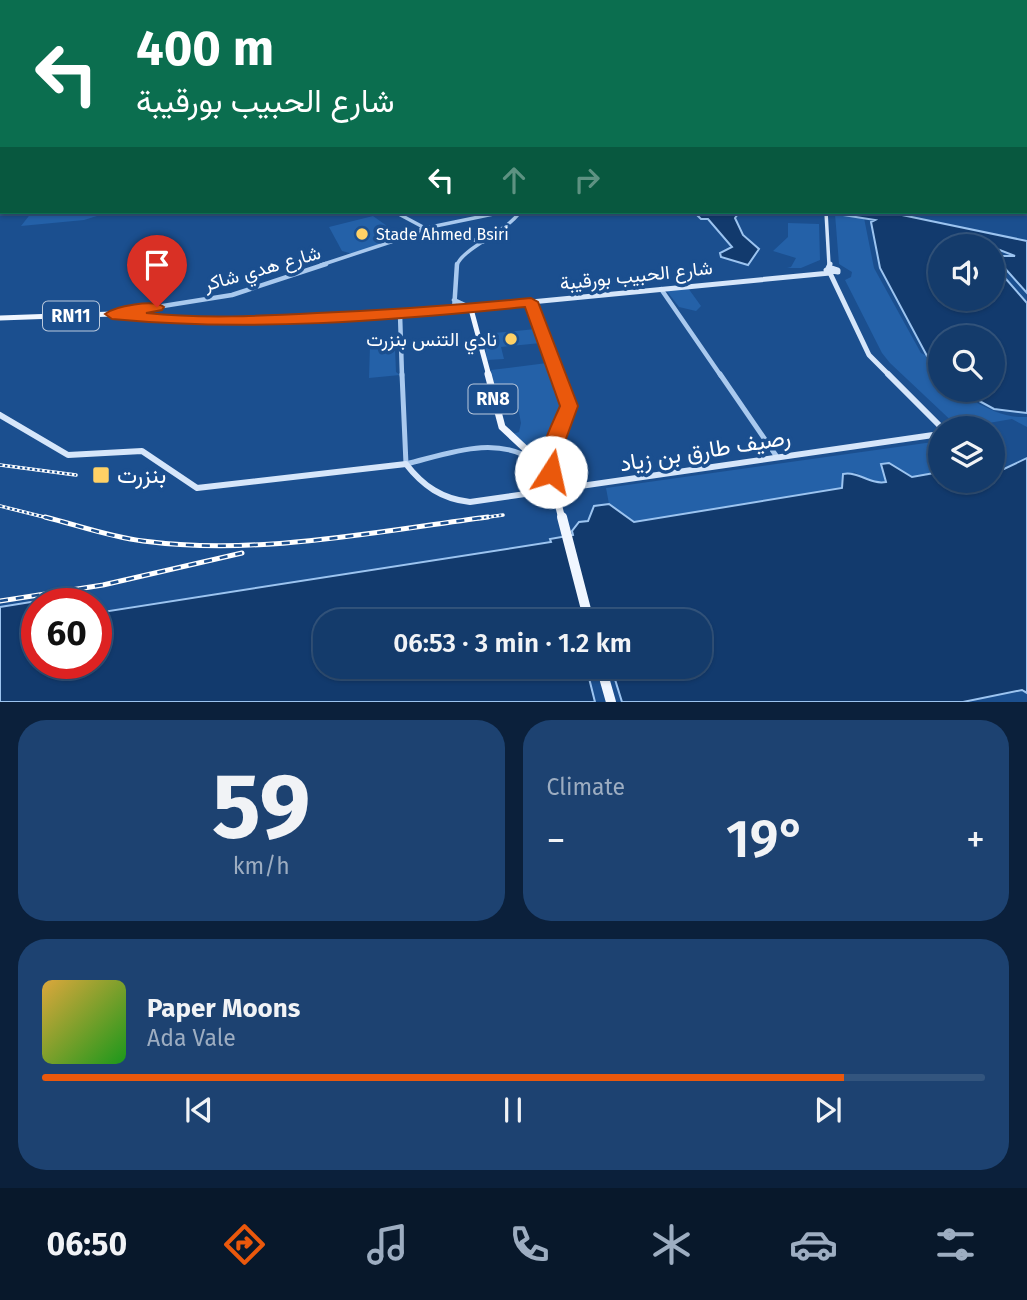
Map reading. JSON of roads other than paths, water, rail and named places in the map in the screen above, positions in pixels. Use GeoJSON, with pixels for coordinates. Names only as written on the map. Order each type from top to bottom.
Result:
{"type":"FeatureCollection","features":[{"type":"Feature","properties":{"kind":"main road"},"geometry":{"type":"LineString","coordinates":[[826,214],[831,271],[857,333],[869,355],[930,416]]}},
{"type":"Feature","properties":{"kind":"main road","name":"شارع الحبيب بورقيبة"},"geometry":{"type":"LineString","coordinates":[[0,318],[112,314],[214,322],[400,314],[831,271]]}},
{"type":"Feature","properties":{"kind":"main road"},"geometry":{"type":"LineString","coordinates":[[531,302],[569,406],[553,447],[548,472],[585,609]]}},
{"type":"Feature","properties":{"kind":"main road","name":"RN8"},"geometry":{"type":"LineString","coordinates":[[471,309],[502,427],[548,472]]}},
{"type":"Feature","properties":{"kind":"main road"},"geometry":{"type":"LineString","coordinates":[[0,415],[64,454],[142,452],[197,488],[406,464]]}},
{"type":"Feature","properties":{"kind":"main road","name":"رصيف طارق بن زياد"},"geometry":{"type":"LineString","coordinates":[[406,464],[420,483],[436,494],[470,502],[928,435]]}},
{"type":"Feature","properties":{"kind":"main road"},"geometry":{"type":"LineString","coordinates":[[603,679],[609,702]]}},
{"type":"Feature","properties":{"kind":"street"},"geometry":{"type":"LineString","coordinates":[[399,214],[426,228],[484,242]]}},
{"type":"Feature","properties":{"kind":"street"},"geometry":{"type":"LineString","coordinates":[[426,228],[487,214]]}},
{"type":"Feature","properties":{"kind":"street"},"geometry":{"type":"LineString","coordinates":[[426,228],[493,214]]}},
{"type":"Feature","properties":{"kind":"street"},"geometry":{"type":"LineString","coordinates":[[454,310],[457,262],[484,242],[510,228],[519,214]]}},
{"type":"Feature","properties":{"kind":"street","name":"شارع هدي شاكر"},"geometry":{"type":"LineString","coordinates":[[112,314],[232,295],[426,228]]}},
{"type":"Feature","properties":{"kind":"street"},"geometry":{"type":"LineString","coordinates":[[661,289],[777,457]]}},
{"type":"Feature","properties":{"kind":"street"},"geometry":{"type":"LineString","coordinates":[[454,300],[471,309]]}},
{"type":"Feature","properties":{"kind":"street"},"geometry":{"type":"LineString","coordinates":[[400,314],[406,464],[454,453],[505,447],[520,452],[548,472]]}},
{"type":"Feature","properties":{"kind":"railway"},"geometry":{"type":"LineString","coordinates":[[0,465],[76,475]]}},
{"type":"Feature","properties":{"kind":"railway"},"geometry":{"type":"LineString","coordinates":[[0,506],[52,519]]}},
{"type":"Feature","properties":{"kind":"railway"},"geometry":{"type":"LineString","coordinates":[[474,519],[503,515]]}},
{"type":"Feature","properties":{"kind":"railway"},"geometry":{"type":"LineString","coordinates":[[45,517],[143,541],[229,546],[316,540],[488,517]]}},
{"type":"Feature","properties":{"kind":"railway"},"geometry":{"type":"LineString","coordinates":[[0,601],[103,585],[242,553]]}},
{"type":"Feature","properties":{"kind":"place","name":"Stade Ahmed Bsiri"},"geometry":{"type":"Point","coordinates":[362,234]}},
{"type":"Feature","properties":{"kind":"place","name":"نادي التنس بنزرت"},"geometry":{"type":"Point","coordinates":[511,339]}},
{"type":"Feature","properties":{"kind":"place","name":"بنزرت"},"geometry":{"type":"Point","coordinates":[101,475]}}]}
